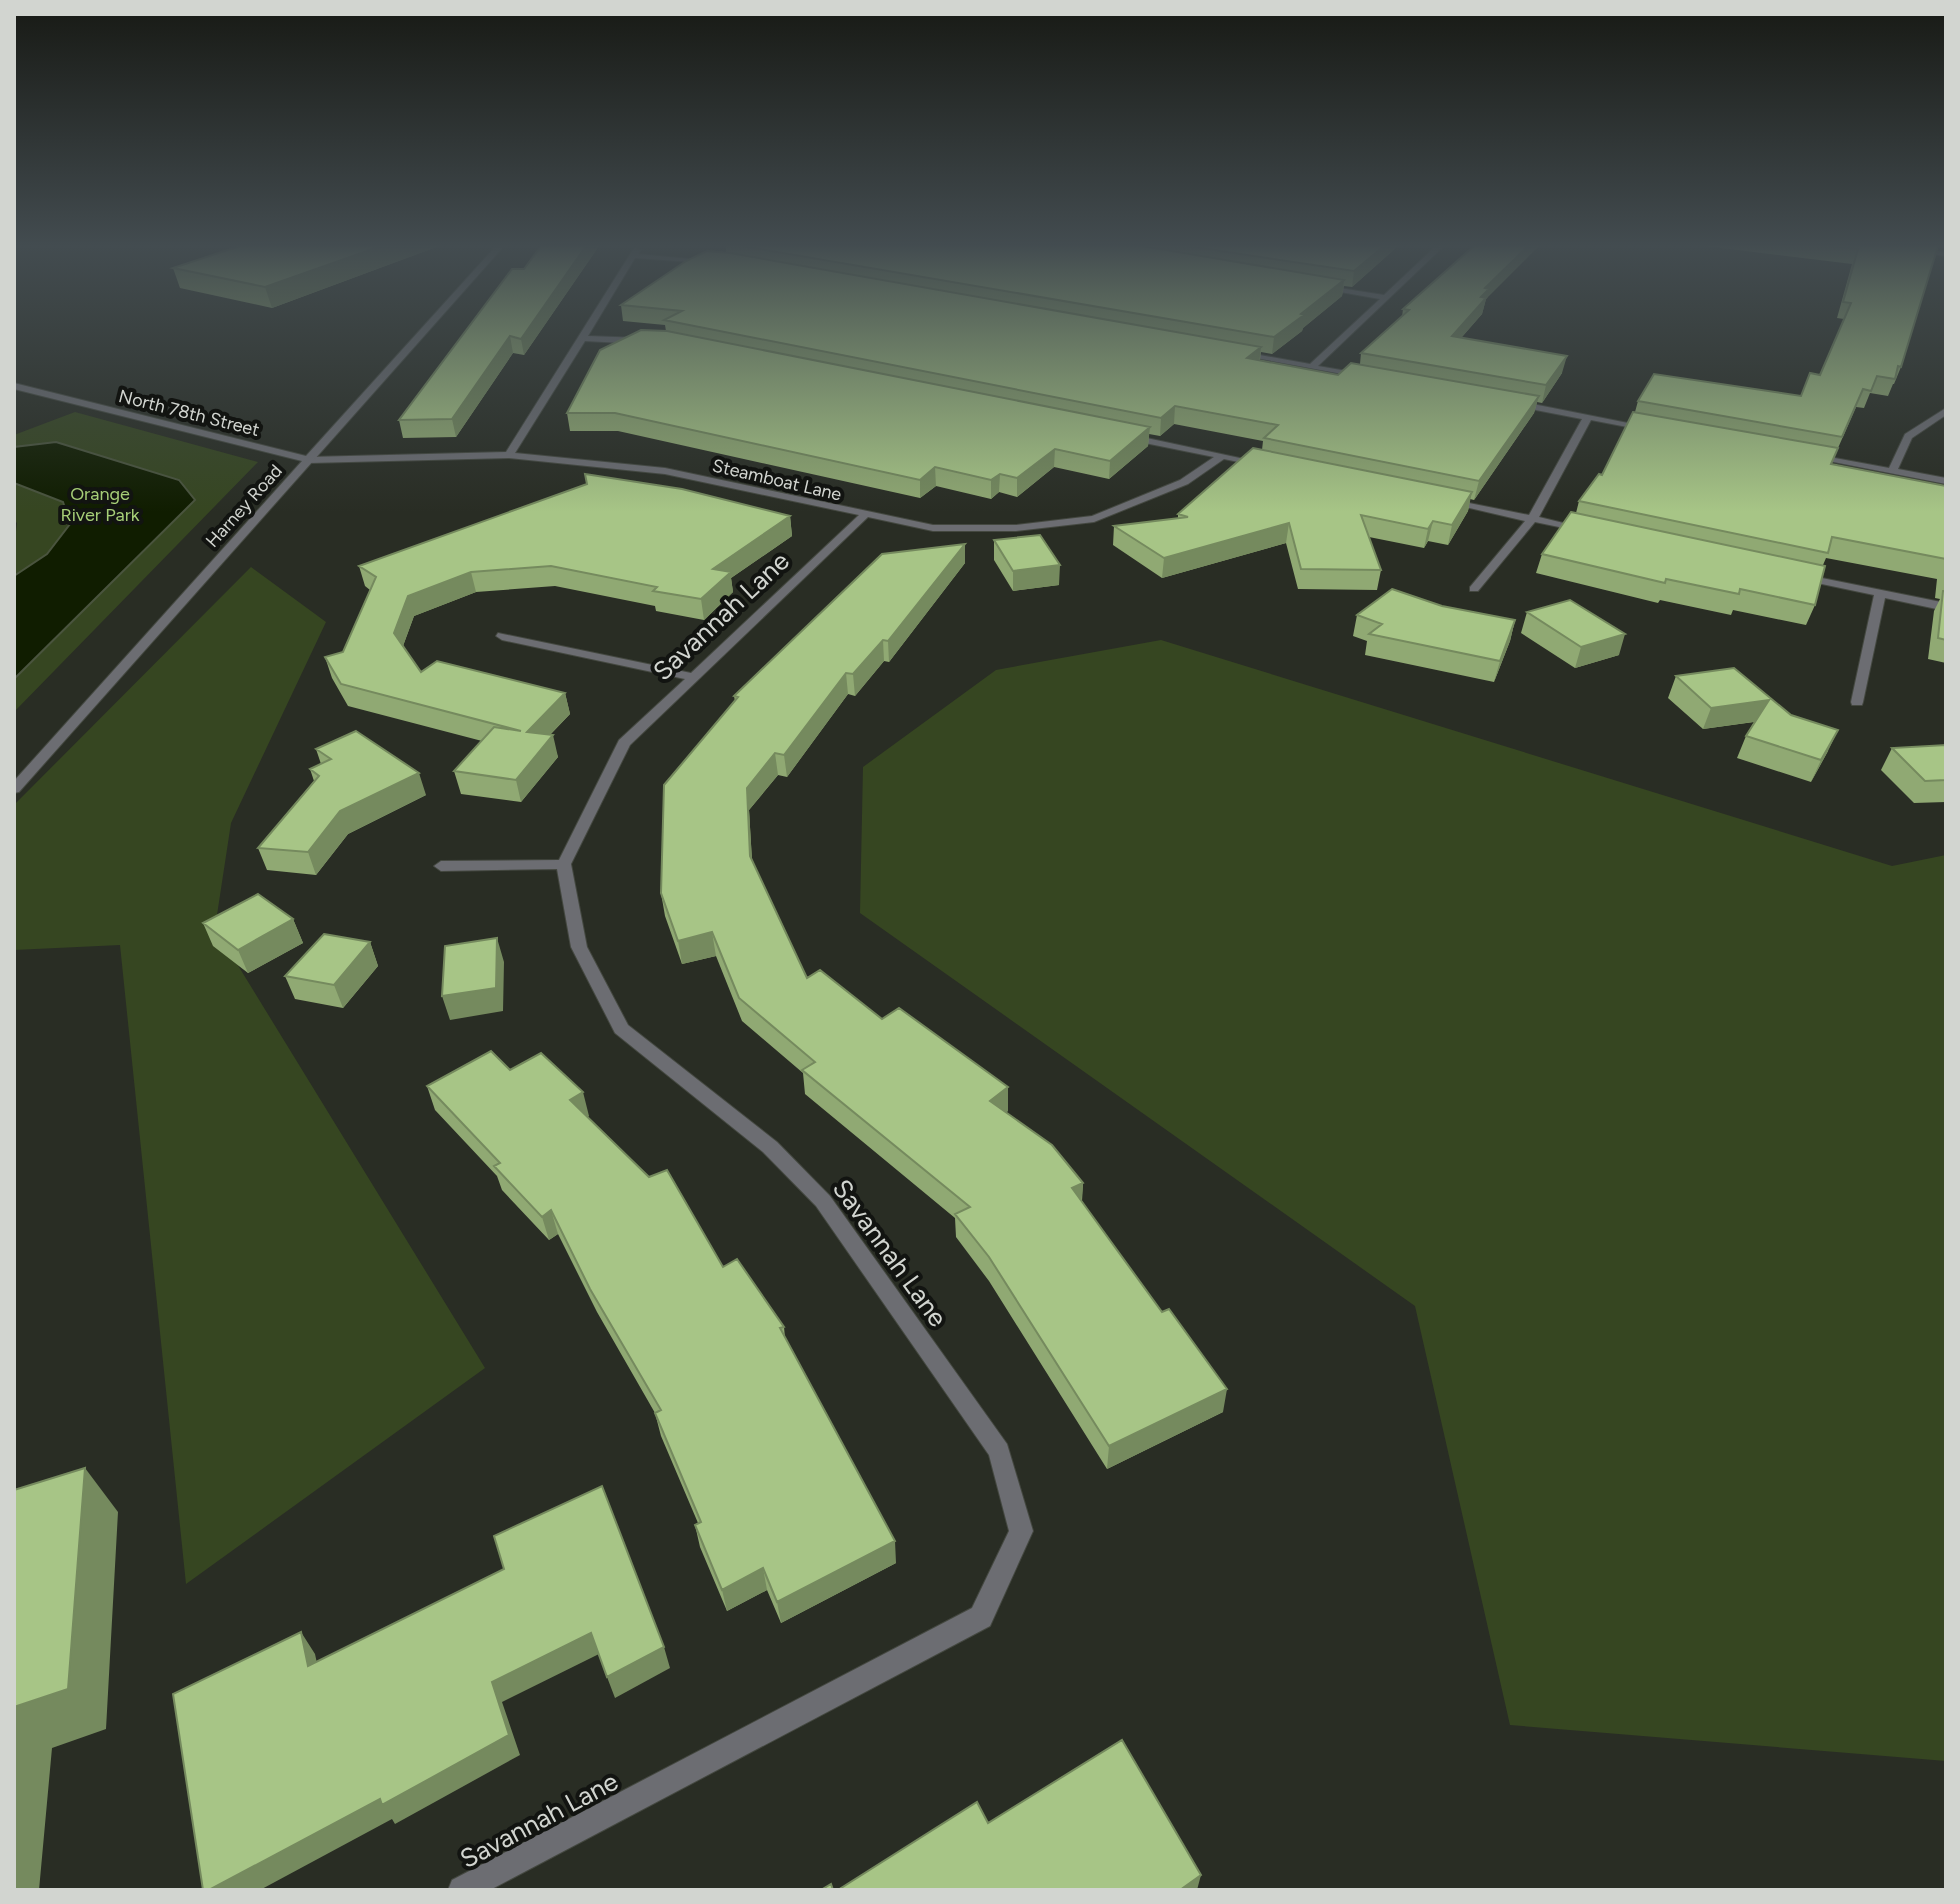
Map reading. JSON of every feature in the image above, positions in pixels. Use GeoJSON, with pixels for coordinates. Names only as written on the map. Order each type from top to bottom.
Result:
{"type":"FeatureCollection","features":[{"type":"Feature","properties":{"kind":"street","name":"Harney Road"},"geometry":{"type":"LineString","coordinates":[[14,789],[421,335]]}},
{"type":"Feature","properties":{"kind":"street"},"geometry":{"type":"LineString","coordinates":[[509,455],[586,335]]}},
{"type":"Feature","properties":{"kind":"street"},"geometry":{"type":"LineString","coordinates":[[1312,367],[1346,335]]}},
{"type":"Feature","properties":{"kind":"street"},"geometry":{"type":"LineString","coordinates":[[584,338],[655,342]]}},
{"type":"Feature","properties":{"kind":"street"},"geometry":{"type":"LineString","coordinates":[[1234,353],[1373,378]]}},
{"type":"Feature","properties":{"kind":"street","name":"North 78th Street"},"geometry":{"type":"LineString","coordinates":[[14,386],[309,460]]}},
{"type":"Feature","properties":{"kind":"street"},"geometry":{"type":"LineString","coordinates":[[1511,403],[1664,430]]}},
{"type":"Feature","properties":{"kind":"street"},"geometry":{"type":"LineString","coordinates":[[1892,471],[1908,436],[1946,411]]}},
{"type":"Feature","properties":{"kind":"street"},"geometry":{"type":"LineString","coordinates":[[1474,589],[1533,518],[1588,417]]}},
{"type":"Feature","properties":{"kind":"street"},"geometry":{"type":"LineString","coordinates":[[1115,434],[1269,465]]}},
{"type":"Feature","properties":{"kind":"street","name":"Steamboat Lane"},"geometry":{"type":"LineString","coordinates":[[309,460],[509,455],[665,471],[864,516],[933,528],[1016,528],[1094,519],[1184,482],[1222,456]]}},
{"type":"Feature","properties":{"kind":"street"},"geometry":{"type":"LineString","coordinates":[[1801,455],[1946,481]]}},
{"type":"Feature","properties":{"kind":"street"},"geometry":{"type":"LineString","coordinates":[[1440,500],[1594,532]]}},
{"type":"Feature","properties":{"kind":"street","name":"Savannah Lane"},"geometry":{"type":"LineString","coordinates":[[462,1890],[981,1617],[1021,1531],[999,1451],[823,1201],[770,1147],[621,1029],[579,947],[564,864],[624,743],[864,516]]}},
{"type":"Feature","properties":{"kind":"street"},"geometry":{"type":"LineString","coordinates":[[1790,574],[1946,607]]}},
{"type":"Feature","properties":{"kind":"street"},"geometry":{"type":"LineString","coordinates":[[1857,702],[1880,594]]}},
{"type":"Feature","properties":{"kind":"street"},"geometry":{"type":"LineString","coordinates":[[502,636],[694,677]]}},
{"type":"Feature","properties":{"kind":"street"},"geometry":{"type":"LineString","coordinates":[[441,866],[564,864]]}},
{"type":"Feature","properties":{"kind":"green space","name":"Orange River Park"},"geometry":{"type":"Polygon","coordinates":[[[75,412],[258,462],[14,712],[14,547],[17,523],[14,520],[14,435],[75,412]]]}},
{"type":"Feature","properties":{"kind":"green space"},"geometry":{"type":"Polygon","coordinates":[[[251,567],[326,622],[231,823],[215,928],[485,1368],[186,1584],[120,945],[14,950],[14,805],[251,567]]]}},
{"type":"Feature","properties":{"kind":"green space"},"geometry":{"type":"Polygon","coordinates":[[[1161,640],[1892,866],[1946,855],[1946,1761],[1510,1725],[1415,1306],[860,913],[863,767],[996,670],[1161,640]]]}},
{"type":"Feature","properties":{"kind":"shaded area"},"geometry":{"type":"Polygon","coordinates":[[[56,442],[179,480],[195,500],[14,679],[14,576],[47,554],[70,524],[63,502],[14,483],[14,447],[56,442]]]}},
{"type":"Feature","properties":{"kind":"building"},"geometry":{"type":"Polygon","coordinates":[[[463,335],[524,335],[521,339],[510,336],[452,419],[399,420],[463,335]]]}},
{"type":"Feature","properties":{"kind":"building"},"geometry":{"type":"Polygon","coordinates":[[[631,335],[686,335],[1150,427],[1110,461],[1055,449],[1017,478],[1000,474],[991,480],[935,467],[920,480],[615,413],[567,413],[600,350],[631,335]]]}},
{"type":"Feature","properties":{"kind":"building"},"geometry":{"type":"Polygon","coordinates":[[[739,335],[1192,335],[1261,347],[1247,358],[1338,375],[1351,363],[1539,396],[1479,481],[1264,438],[1278,425],[1175,406],[1161,418],[739,335]]]}},
{"type":"Feature","properties":{"kind":"building"},"geometry":{"type":"Polygon","coordinates":[[[1381,335],[1453,335],[1567,356],[1546,385],[1361,353],[1381,335]]]}},
{"type":"Feature","properties":{"kind":"building"},"geometry":{"type":"Polygon","coordinates":[[[1837,335],[1911,335],[1895,379],[1877,376],[1871,391],[1863,389],[1842,437],[1638,401],[1654,374],[1801,396],[1810,373],[1820,375],[1837,335]]]}},
{"type":"Feature","properties":{"kind":"building"},"geometry":{"type":"Polygon","coordinates":[[[1633,412],[1838,448],[1831,464],[1946,486],[1946,559],[1832,537],[1828,553],[1579,501],[1599,474],[1602,475],[1633,412]]]}},
{"type":"Feature","properties":{"kind":"building"},"geometry":{"type":"Polygon","coordinates":[[[1253,448],[1472,492],[1452,525],[1433,521],[1428,529],[1361,515],[1381,570],[1301,569],[1289,523],[1164,558],[1114,526],[1188,517],[1178,514],[1253,448]]]}},
{"type":"Feature","properties":{"kind":"building"},"geometry":{"type":"Polygon","coordinates":[[[585,474],[682,489],[790,516],[713,569],[731,572],[701,599],[653,591],[657,587],[551,566],[471,572],[408,596],[394,633],[421,672],[437,661],[565,693],[527,732],[553,735],[516,780],[454,771],[494,727],[521,731],[341,684],[325,657],[343,652],[376,577],[359,566],[587,484],[585,474]]]}},
{"type":"Feature","properties":{"kind":"building"},"geometry":{"type":"Polygon","coordinates":[[[1571,512],[1825,566],[1815,605],[1740,589],[1739,594],[1666,579],[1665,583],[1542,554],[1571,512]]]}},
{"type":"Feature","properties":{"kind":"building"},"geometry":{"type":"Polygon","coordinates":[[[1040,535],[1060,565],[1013,571],[994,540],[1040,535]]]}},
{"type":"Feature","properties":{"kind":"building"},"geometry":{"type":"Polygon","coordinates":[[[965,544],[888,641],[883,640],[853,674],[846,673],[784,755],[775,753],[747,788],[750,856],[807,978],[820,970],[882,1019],[899,1008],[1008,1087],[990,1101],[1052,1145],[1083,1183],[1072,1188],[1162,1312],[1169,1309],[1227,1389],[1109,1446],[989,1257],[955,1214],[970,1207],[802,1070],[815,1062],[739,998],[712,932],[678,941],[661,893],[664,785],[738,697],[734,696],[882,554],[965,544]]]}},
{"type":"Feature","properties":{"kind":"building"},"geometry":{"type":"Polygon","coordinates":[[[1392,589],[1442,606],[1515,620],[1500,661],[1369,634],[1382,624],[1357,615],[1392,589]]]}},
{"type":"Feature","properties":{"kind":"building"},"geometry":{"type":"Polygon","coordinates":[[[1943,591],[1946,591],[1946,640],[1938,638],[1943,591]]]}},
{"type":"Feature","properties":{"kind":"building"},"geometry":{"type":"Polygon","coordinates":[[[1570,600],[1625,634],[1581,647],[1527,612],[1570,600]]]}},
{"type":"Feature","properties":{"kind":"building"},"geometry":{"type":"Polygon","coordinates":[[[1734,668],[1791,715],[1838,730],[1821,760],[1746,736],[1769,700],[1711,708],[1676,676],[1734,668]]]}},
{"type":"Feature","properties":{"kind":"building"},"geometry":{"type":"Polygon","coordinates":[[[356,731],[419,773],[340,811],[308,852],[258,848],[319,776],[310,769],[331,759],[316,749],[356,731]]]}},
{"type":"Feature","properties":{"kind":"building"},"geometry":{"type":"Polygon","coordinates":[[[1946,745],[1946,780],[1925,781],[1892,748],[1946,745]]]}},
{"type":"Feature","properties":{"kind":"building"},"geometry":{"type":"Polygon","coordinates":[[[258,894],[293,919],[238,950],[203,923],[258,894]]]}},
{"type":"Feature","properties":{"kind":"building"},"geometry":{"type":"Polygon","coordinates":[[[324,934],[370,942],[334,985],[285,976],[324,934]]]}},
{"type":"Feature","properties":{"kind":"building"},"geometry":{"type":"Polygon","coordinates":[[[497,938],[496,988],[442,996],[445,946],[497,938]]]}},
{"type":"Feature","properties":{"kind":"building"},"geometry":{"type":"Polygon","coordinates":[[[491,1051],[510,1070],[541,1053],[583,1092],[570,1100],[649,1177],[667,1170],[723,1267],[737,1259],[784,1327],[780,1328],[895,1541],[777,1602],[763,1568],[722,1590],[695,1525],[701,1522],[655,1413],[661,1410],[590,1289],[551,1210],[542,1217],[494,1166],[500,1163],[427,1086],[491,1051]]]}},
{"type":"Feature","properties":{"kind":"building"},"geometry":{"type":"Polygon","coordinates":[[[85,1468],[68,1689],[14,1707],[14,1490],[85,1468]]]}},
{"type":"Feature","properties":{"kind":"building"},"geometry":{"type":"Polygon","coordinates":[[[602,1486],[664,1647],[607,1677],[591,1633],[492,1682],[509,1735],[382,1805],[380,1799],[209,1890],[203,1890],[173,1694],[301,1632],[308,1666],[504,1569],[494,1536],[602,1486]]]}},
{"type":"Feature","properties":{"kind":"building"},"geometry":{"type":"Polygon","coordinates":[[[1122,1740],[1201,1875],[1180,1890],[838,1890],[977,1802],[988,1823],[1122,1740]]]}}]}
